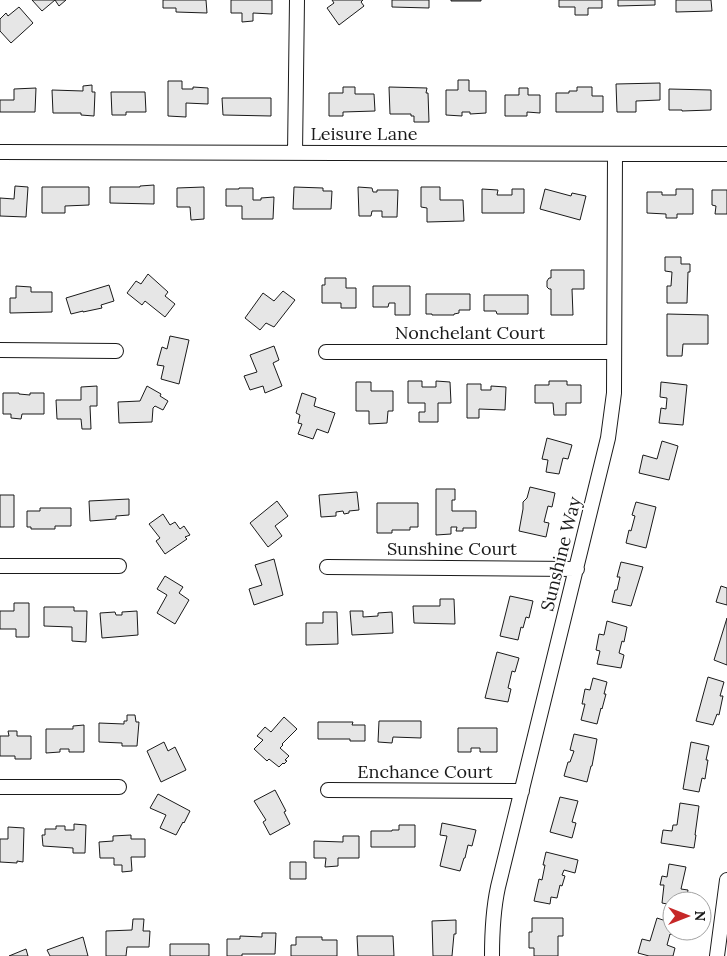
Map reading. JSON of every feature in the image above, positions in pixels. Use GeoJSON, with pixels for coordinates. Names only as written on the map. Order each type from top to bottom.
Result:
{"type":"FeatureCollection","features":[{"type":"Feature","properties":{"kind":"street"},"geometry":{"type":"LineString","coordinates":[[295,153],[297,0]]}},
{"type":"Feature","properties":{"kind":"street","name":"Leisure Lane"},"geometry":{"type":"LineString","coordinates":[[0,152],[727,154]]}},
{"type":"Feature","properties":{"kind":"street","name":"Sunshine Way"},"geometry":{"type":"LineString","coordinates":[[492,956],[494,906],[611,424],[614,393],[615,154]]}},
{"type":"Feature","properties":{"kind":"street"},"geometry":{"type":"LineString","coordinates":[[0,350],[116,351]]}},
{"type":"Feature","properties":{"kind":"street","name":"Nonchelant Court"},"geometry":{"type":"LineString","coordinates":[[326,352],[614,352]]}},
{"type":"Feature","properties":{"kind":"street"},"geometry":{"type":"LineString","coordinates":[[0,566],[119,566]]}},
{"type":"Feature","properties":{"kind":"street","name":"Sunshine Court"},"geometry":{"type":"LineString","coordinates":[[327,567],[577,569]]}},
{"type":"Feature","properties":{"kind":"street"},"geometry":{"type":"LineString","coordinates":[[0,787],[119,787]]}},
{"type":"Feature","properties":{"kind":"street","name":"Enchance Court"},"geometry":{"type":"LineString","coordinates":[[328,790],[522,791]]}},
{"type":"Feature","properties":{"kind":"street"},"geometry":{"type":"LineString","coordinates":[[717,956],[727,880]]}},
{"type":"Feature","properties":{"kind":"building"},"geometry":{"type":"Polygon","coordinates":[[[32,0],[55,0],[42,11],[32,0]]]}},
{"type":"Feature","properties":{"kind":"building"},"geometry":{"type":"Polygon","coordinates":[[[55,0],[66,0],[59,6],[55,0]]]}},
{"type":"Feature","properties":{"kind":"building"},"geometry":{"type":"Polygon","coordinates":[[[163,0],[206,0],[207,13],[176,12],[176,8],[163,8],[163,0]]]}},
{"type":"Feature","properties":{"kind":"building"},"geometry":{"type":"Polygon","coordinates":[[[231,0],[272,0],[272,14],[253,13],[253,21],[242,22],[242,13],[231,13],[231,0]]]}},
{"type":"Feature","properties":{"kind":"building"},"geometry":{"type":"Polygon","coordinates":[[[332,0],[363,0],[361,2],[364,6],[339,25],[327,8],[334,3],[332,0]]]}},
{"type":"Feature","properties":{"kind":"building"},"geometry":{"type":"Polygon","coordinates":[[[392,0],[429,0],[429,8],[392,7],[392,0]]]}},
{"type":"Feature","properties":{"kind":"building"},"geometry":{"type":"Polygon","coordinates":[[[481,0],[481,1],[451,1],[481,0]]]}},
{"type":"Feature","properties":{"kind":"building"},"geometry":{"type":"Polygon","coordinates":[[[559,0],[602,0],[602,8],[588,8],[588,15],[575,15],[575,7],[559,7],[559,0]]]}},
{"type":"Feature","properties":{"kind":"building"},"geometry":{"type":"Polygon","coordinates":[[[618,0],[655,0],[655,5],[618,6],[618,0]]]}},
{"type":"Feature","properties":{"kind":"building"},"geometry":{"type":"Polygon","coordinates":[[[676,0],[711,0],[712,11],[676,12],[676,0]]]}},
{"type":"Feature","properties":{"kind":"building"},"geometry":{"type":"Polygon","coordinates":[[[19,7],[33,23],[11,43],[0,31],[0,19],[6,13],[8,16],[19,7]]]}},
{"type":"Feature","properties":{"kind":"building"},"geometry":{"type":"Polygon","coordinates":[[[458,80],[469,80],[469,91],[486,91],[486,113],[470,114],[470,112],[462,112],[462,116],[446,115],[446,90],[458,90],[458,80]]]}},
{"type":"Feature","properties":{"kind":"building"},"geometry":{"type":"Polygon","coordinates":[[[168,81],[182,81],[182,89],[193,89],[193,87],[208,88],[208,104],[186,103],[186,117],[168,116],[168,81]]]}},
{"type":"Feature","properties":{"kind":"building"},"geometry":{"type":"Polygon","coordinates":[[[660,83],[660,100],[636,101],[636,112],[617,112],[616,84],[660,83]]]}},
{"type":"Feature","properties":{"kind":"building"},"geometry":{"type":"Polygon","coordinates":[[[92,85],[92,92],[95,92],[94,116],[81,115],[81,113],[53,113],[52,90],[83,91],[83,86],[92,85]]]}},
{"type":"Feature","properties":{"kind":"building"},"geometry":{"type":"Polygon","coordinates":[[[343,87],[355,87],[355,94],[374,94],[375,111],[343,112],[343,116],[329,116],[329,93],[343,93],[343,87]]]}},
{"type":"Feature","properties":{"kind":"building"},"geometry":{"type":"Polygon","coordinates":[[[389,87],[427,88],[429,122],[414,122],[414,116],[411,116],[411,114],[390,114],[389,87]]]}},
{"type":"Feature","properties":{"kind":"building"},"geometry":{"type":"Polygon","coordinates":[[[577,87],[592,87],[592,96],[603,96],[603,112],[556,112],[556,93],[577,91],[577,87]]]}},
{"type":"Feature","properties":{"kind":"building"},"geometry":{"type":"Polygon","coordinates":[[[36,88],[35,112],[0,112],[0,100],[14,100],[14,89],[36,88]]]}},
{"type":"Feature","properties":{"kind":"building"},"geometry":{"type":"Polygon","coordinates":[[[519,88],[528,88],[528,95],[540,95],[540,113],[527,112],[527,116],[505,116],[505,95],[519,95],[519,88]]]}},
{"type":"Feature","properties":{"kind":"building"},"geometry":{"type":"Polygon","coordinates":[[[669,89],[711,90],[711,110],[669,110],[669,89]]]}},
{"type":"Feature","properties":{"kind":"building"},"geometry":{"type":"Polygon","coordinates":[[[111,92],[145,92],[146,112],[126,112],[126,115],[112,115],[111,92]]]}},
{"type":"Feature","properties":{"kind":"building"},"geometry":{"type":"Polygon","coordinates":[[[222,98],[271,98],[271,116],[223,115],[222,98]]]}},
{"type":"Feature","properties":{"kind":"building"},"geometry":{"type":"Polygon","coordinates":[[[154,185],[154,204],[110,203],[110,187],[154,185]]]}},
{"type":"Feature","properties":{"kind":"building"},"geometry":{"type":"Polygon","coordinates":[[[15,186],[28,187],[26,217],[0,216],[0,198],[14,199],[15,186]]]}},
{"type":"Feature","properties":{"kind":"building"},"geometry":{"type":"Polygon","coordinates":[[[42,187],[89,187],[89,205],[65,206],[65,213],[42,213],[42,187]]]}},
{"type":"Feature","properties":{"kind":"building"},"geometry":{"type":"Polygon","coordinates":[[[204,187],[204,219],[191,220],[190,207],[177,207],[177,188],[204,187]]]}},
{"type":"Feature","properties":{"kind":"building"},"geometry":{"type":"Polygon","coordinates":[[[294,187],[323,188],[323,191],[332,191],[331,209],[293,209],[294,187]]]}},
{"type":"Feature","properties":{"kind":"building"},"geometry":{"type":"Polygon","coordinates":[[[358,187],[372,188],[373,192],[377,192],[377,190],[398,190],[397,217],[382,217],[382,211],[372,211],[371,216],[359,216],[358,187]]]}},
{"type":"Feature","properties":{"kind":"building"},"geometry":{"type":"Polygon","coordinates":[[[421,187],[440,187],[440,200],[463,200],[464,221],[427,222],[427,208],[421,207],[421,187]]]}},
{"type":"Feature","properties":{"kind":"building"},"geometry":{"type":"Polygon","coordinates":[[[253,188],[253,200],[274,197],[273,219],[242,219],[242,206],[226,206],[226,189],[253,188]]]}},
{"type":"Feature","properties":{"kind":"building"},"geometry":{"type":"Polygon","coordinates":[[[482,189],[498,190],[497,195],[512,195],[512,189],[524,189],[524,213],[482,213],[482,189]]]}},
{"type":"Feature","properties":{"kind":"building"},"geometry":{"type":"Polygon","coordinates":[[[545,189],[571,196],[572,193],[586,196],[580,220],[540,209],[545,189]]]}},
{"type":"Feature","properties":{"kind":"building"},"geometry":{"type":"Polygon","coordinates":[[[676,189],[693,189],[693,214],[677,214],[677,218],[666,218],[666,214],[647,213],[647,192],[662,192],[662,195],[676,195],[676,189]]]}},
{"type":"Feature","properties":{"kind":"building"},"geometry":{"type":"Polygon","coordinates":[[[712,190],[727,190],[727,214],[715,214],[716,206],[712,205],[712,190]]]}},
{"type":"Feature","properties":{"kind":"building"},"geometry":{"type":"Polygon","coordinates":[[[665,257],[681,257],[681,264],[690,264],[687,303],[667,303],[667,286],[671,286],[672,272],[665,271],[665,257]]]}},
{"type":"Feature","properties":{"kind":"building"},"geometry":{"type":"Polygon","coordinates":[[[551,270],[584,270],[584,289],[572,289],[573,315],[551,315],[551,289],[547,287],[547,281],[551,278],[551,270]]]}},
{"type":"Feature","properties":{"kind":"building"},"geometry":{"type":"Polygon","coordinates":[[[148,274],[168,292],[165,296],[175,304],[165,317],[145,301],[142,305],[127,293],[136,281],[141,284],[148,274]]]}},
{"type":"Feature","properties":{"kind":"building"},"geometry":{"type":"Polygon","coordinates":[[[325,278],[346,278],[346,288],[356,288],[356,308],[341,308],[341,303],[322,303],[322,285],[325,285],[325,278]]]}},
{"type":"Feature","properties":{"kind":"building"},"geometry":{"type":"Polygon","coordinates":[[[109,285],[114,301],[101,305],[102,308],[71,314],[66,298],[109,285]]]}},
{"type":"Feature","properties":{"kind":"building"},"geometry":{"type":"Polygon","coordinates":[[[16,286],[31,287],[31,292],[52,292],[52,312],[10,313],[10,298],[16,298],[16,286]]]}},
{"type":"Feature","properties":{"kind":"building"},"geometry":{"type":"Polygon","coordinates":[[[373,286],[410,286],[410,315],[395,315],[395,303],[389,303],[388,307],[373,307],[373,286]]]}},
{"type":"Feature","properties":{"kind":"building"},"geometry":{"type":"Polygon","coordinates":[[[283,291],[295,300],[274,327],[266,323],[260,330],[245,318],[263,293],[274,301],[283,291]]]}},
{"type":"Feature","properties":{"kind":"building"},"geometry":{"type":"Polygon","coordinates":[[[426,294],[470,294],[470,310],[459,310],[459,313],[454,315],[426,314],[426,294]]]}},
{"type":"Feature","properties":{"kind":"building"},"geometry":{"type":"Polygon","coordinates":[[[484,295],[528,295],[528,314],[497,314],[496,311],[484,311],[484,295]]]}},
{"type":"Feature","properties":{"kind":"building"},"geometry":{"type":"Polygon","coordinates":[[[667,314],[708,315],[708,344],[683,344],[682,356],[667,356],[667,314]]]}},
{"type":"Feature","properties":{"kind":"building"},"geometry":{"type":"Polygon","coordinates":[[[170,336],[189,340],[179,384],[161,379],[164,366],[157,365],[162,347],[167,349],[170,336]]]}},
{"type":"Feature","properties":{"kind":"building"},"geometry":{"type":"Polygon","coordinates":[[[274,346],[279,360],[273,363],[282,386],[265,393],[263,386],[250,390],[244,376],[257,372],[250,355],[274,346]]]}},
{"type":"Feature","properties":{"kind":"building"},"geometry":{"type":"Polygon","coordinates":[[[408,381],[422,381],[422,387],[436,387],[436,381],[450,382],[451,403],[438,403],[438,422],[419,422],[419,412],[425,412],[425,403],[408,403],[408,381]]]}},
{"type":"Feature","properties":{"kind":"building"},"geometry":{"type":"Polygon","coordinates":[[[549,381],[567,381],[567,385],[581,385],[581,403],[566,403],[566,415],[554,415],[553,403],[535,403],[535,385],[549,385],[549,381]]]}},
{"type":"Feature","properties":{"kind":"building"},"geometry":{"type":"Polygon","coordinates":[[[356,382],[371,382],[371,391],[393,391],[393,411],[388,411],[387,423],[369,424],[369,411],[356,411],[356,382]]]}},
{"type":"Feature","properties":{"kind":"building"},"geometry":{"type":"Polygon","coordinates":[[[661,382],[687,385],[683,425],[659,423],[661,408],[666,409],[667,398],[660,397],[661,382]]]}},
{"type":"Feature","properties":{"kind":"building"},"geometry":{"type":"Polygon","coordinates":[[[467,384],[481,384],[481,390],[491,390],[491,386],[506,387],[505,410],[479,409],[479,418],[467,418],[467,384]]]}},
{"type":"Feature","properties":{"kind":"building"},"geometry":{"type":"Polygon","coordinates":[[[97,386],[97,406],[90,406],[91,429],[82,429],[81,419],[57,419],[56,400],[81,400],[81,387],[97,386]]]}},
{"type":"Feature","properties":{"kind":"building"},"geometry":{"type":"Polygon","coordinates":[[[147,386],[161,394],[160,396],[168,401],[163,410],[155,406],[153,408],[152,422],[119,423],[118,402],[140,401],[147,386]]]}},
{"type":"Feature","properties":{"kind":"building"},"geometry":{"type":"Polygon","coordinates":[[[3,393],[30,395],[30,393],[44,393],[44,414],[22,414],[21,419],[11,418],[11,414],[3,414],[3,393]]]}},
{"type":"Feature","properties":{"kind":"building"},"geometry":{"type":"Polygon","coordinates":[[[302,393],[316,398],[314,406],[335,413],[328,433],[317,429],[313,439],[298,434],[302,424],[298,423],[300,415],[296,413],[302,393]]]}},
{"type":"Feature","properties":{"kind":"building"},"geometry":{"type":"Polygon","coordinates":[[[547,438],[572,445],[568,459],[563,458],[559,474],[546,472],[548,460],[542,459],[547,438]]]}},
{"type":"Feature","properties":{"kind":"building"},"geometry":{"type":"Polygon","coordinates":[[[662,441],[678,446],[669,480],[639,473],[643,455],[657,459],[662,441]]]}},
{"type":"Feature","properties":{"kind":"building"},"geometry":{"type":"Polygon","coordinates":[[[530,487],[555,493],[552,507],[548,506],[544,522],[549,523],[546,537],[519,531],[523,502],[527,498],[530,487]]]}},
{"type":"Feature","properties":{"kind":"building"},"geometry":{"type":"Polygon","coordinates":[[[436,489],[455,489],[452,511],[476,511],[476,528],[463,528],[463,531],[456,531],[457,527],[451,527],[451,534],[436,535],[436,489]]]}},
{"type":"Feature","properties":{"kind":"building"},"geometry":{"type":"Polygon","coordinates":[[[357,492],[359,510],[349,511],[349,513],[344,514],[343,511],[336,512],[336,516],[321,517],[319,495],[357,492]]]}},
{"type":"Feature","properties":{"kind":"building"},"geometry":{"type":"Polygon","coordinates":[[[0,495],[14,495],[14,527],[0,527],[0,495]]]}},
{"type":"Feature","properties":{"kind":"building"},"geometry":{"type":"Polygon","coordinates":[[[129,499],[129,515],[116,516],[116,519],[90,521],[89,501],[129,499]]]}},
{"type":"Feature","properties":{"kind":"building"},"geometry":{"type":"Polygon","coordinates":[[[277,501],[288,516],[275,526],[282,536],[268,547],[250,523],[277,501]]]}},
{"type":"Feature","properties":{"kind":"building"},"geometry":{"type":"Polygon","coordinates":[[[636,502],[656,507],[646,548],[626,543],[635,516],[632,515],[636,502]]]}},
{"type":"Feature","properties":{"kind":"building"},"geometry":{"type":"Polygon","coordinates":[[[377,503],[418,503],[418,527],[410,527],[410,530],[392,530],[392,533],[377,533],[377,503]]]}},
{"type":"Feature","properties":{"kind":"building"},"geometry":{"type":"Polygon","coordinates":[[[40,508],[71,508],[71,526],[55,526],[55,529],[31,529],[31,527],[27,527],[27,511],[40,511],[40,508]]]}},
{"type":"Feature","properties":{"kind":"building"},"geometry":{"type":"Polygon","coordinates":[[[163,514],[170,525],[175,522],[180,529],[184,526],[190,535],[165,554],[156,541],[160,538],[149,524],[163,514]]]}},
{"type":"Feature","properties":{"kind":"building"},"geometry":{"type":"Polygon","coordinates":[[[274,559],[283,595],[254,605],[249,589],[262,585],[255,565],[274,559]]]}},
{"type":"Feature","properties":{"kind":"building"},"geometry":{"type":"Polygon","coordinates":[[[621,562],[643,567],[631,606],[612,602],[620,577],[617,577],[621,562]]]}},
{"type":"Feature","properties":{"kind":"building"},"geometry":{"type":"Polygon","coordinates":[[[165,576],[183,587],[179,593],[189,600],[175,624],[157,613],[167,595],[157,589],[165,576]]]}},
{"type":"Feature","properties":{"kind":"building"},"geometry":{"type":"Polygon","coordinates":[[[721,586],[727,588],[727,605],[716,602],[721,586]]]}},
{"type":"Feature","properties":{"kind":"building"},"geometry":{"type":"Polygon","coordinates":[[[510,596],[533,601],[529,618],[526,617],[523,628],[521,627],[518,640],[500,636],[510,596]]]}},
{"type":"Feature","properties":{"kind":"building"},"geometry":{"type":"Polygon","coordinates":[[[440,599],[454,599],[455,624],[414,623],[413,606],[440,606],[440,599]]]}},
{"type":"Feature","properties":{"kind":"building"},"geometry":{"type":"Polygon","coordinates":[[[14,603],[29,603],[29,637],[16,637],[16,629],[0,629],[0,611],[14,611],[14,603]]]}},
{"type":"Feature","properties":{"kind":"building"},"geometry":{"type":"Polygon","coordinates":[[[44,607],[74,607],[74,611],[87,611],[86,642],[72,641],[72,627],[44,626],[44,607]]]}},
{"type":"Feature","properties":{"kind":"building"},"geometry":{"type":"Polygon","coordinates":[[[137,611],[138,635],[102,638],[100,613],[115,612],[116,615],[122,615],[122,612],[137,611]]]}},
{"type":"Feature","properties":{"kind":"building"},"geometry":{"type":"Polygon","coordinates":[[[350,611],[363,611],[363,617],[378,616],[378,613],[392,612],[393,633],[352,635],[350,611]]]}},
{"type":"Feature","properties":{"kind":"building"},"geometry":{"type":"Polygon","coordinates":[[[323,612],[337,612],[338,644],[306,645],[306,623],[323,623],[323,612]]]}},
{"type":"Feature","properties":{"kind":"building"},"geometry":{"type":"Polygon","coordinates":[[[727,618],[727,665],[714,660],[727,618]]]}},
{"type":"Feature","properties":{"kind":"building"},"geometry":{"type":"Polygon","coordinates":[[[607,621],[627,627],[624,642],[622,641],[619,653],[624,655],[621,668],[597,664],[600,651],[596,650],[599,634],[604,635],[607,621]]]}},
{"type":"Feature","properties":{"kind":"building"},"geometry":{"type":"Polygon","coordinates":[[[497,652],[519,658],[515,672],[512,671],[508,688],[511,689],[508,702],[485,698],[497,652]]]}},
{"type":"Feature","properties":{"kind":"building"},"geometry":{"type":"Polygon","coordinates":[[[708,677],[724,682],[720,696],[723,696],[719,715],[717,714],[713,725],[696,721],[708,677]]]}},
{"type":"Feature","properties":{"kind":"building"},"geometry":{"type":"Polygon","coordinates":[[[593,678],[607,682],[604,694],[606,694],[597,724],[581,720],[585,704],[582,704],[585,689],[590,690],[593,678]]]}},
{"type":"Feature","properties":{"kind":"building"},"geometry":{"type":"Polygon","coordinates":[[[127,715],[135,715],[136,722],[139,722],[137,746],[122,746],[122,743],[99,742],[99,723],[124,724],[124,721],[127,721],[127,715]]]}},
{"type":"Feature","properties":{"kind":"building"},"geometry":{"type":"Polygon","coordinates":[[[284,717],[297,729],[280,748],[289,756],[285,760],[287,761],[279,767],[269,759],[267,761],[254,749],[263,740],[257,736],[265,727],[271,732],[284,717]]]}},
{"type":"Feature","properties":{"kind":"building"},"geometry":{"type":"Polygon","coordinates":[[[379,721],[421,721],[421,738],[393,737],[392,743],[378,742],[379,721]]]}},
{"type":"Feature","properties":{"kind":"building"},"geometry":{"type":"Polygon","coordinates":[[[318,722],[353,722],[352,725],[365,725],[365,741],[318,739],[318,722]]]}},
{"type":"Feature","properties":{"kind":"building"},"geometry":{"type":"Polygon","coordinates":[[[84,725],[84,752],[69,752],[69,749],[60,749],[60,752],[46,753],[46,729],[73,729],[73,726],[84,725]]]}},
{"type":"Feature","properties":{"kind":"building"},"geometry":{"type":"Polygon","coordinates":[[[458,728],[497,728],[497,752],[480,752],[480,748],[471,748],[471,752],[458,752],[458,728]]]}},
{"type":"Feature","properties":{"kind":"building"},"geometry":{"type":"Polygon","coordinates":[[[8,731],[17,731],[17,736],[31,736],[31,759],[15,759],[15,756],[0,756],[0,736],[9,736],[8,731]]]}},
{"type":"Feature","properties":{"kind":"building"},"geometry":{"type":"Polygon","coordinates":[[[574,734],[597,739],[587,782],[564,776],[574,751],[570,750],[574,734]]]}},
{"type":"Feature","properties":{"kind":"building"},"geometry":{"type":"Polygon","coordinates":[[[164,742],[168,751],[175,747],[186,770],[161,782],[147,751],[164,742]]]}},
{"type":"Feature","properties":{"kind":"building"},"geometry":{"type":"Polygon","coordinates":[[[691,742],[709,746],[705,779],[702,778],[699,792],[683,789],[691,742]]]}},
{"type":"Feature","properties":{"kind":"building"},"geometry":{"type":"Polygon","coordinates":[[[275,790],[286,811],[284,812],[290,824],[270,835],[263,822],[266,820],[254,801],[275,790]]]}},
{"type":"Feature","properties":{"kind":"building"},"geometry":{"type":"Polygon","coordinates":[[[158,794],[190,811],[176,835],[160,828],[166,815],[150,808],[158,794]]]}},
{"type":"Feature","properties":{"kind":"building"},"geometry":{"type":"Polygon","coordinates":[[[560,797],[578,801],[572,822],[576,823],[572,838],[550,832],[560,797]]]}},
{"type":"Feature","properties":{"kind":"building"},"geometry":{"type":"Polygon","coordinates":[[[680,803],[699,806],[694,848],[661,843],[663,830],[672,831],[673,825],[677,825],[680,803]]]}},
{"type":"Feature","properties":{"kind":"building"},"geometry":{"type":"Polygon","coordinates":[[[442,823],[476,830],[472,846],[468,845],[460,871],[440,866],[447,836],[440,835],[442,823]]]}},
{"type":"Feature","properties":{"kind":"building"},"geometry":{"type":"Polygon","coordinates":[[[74,824],[86,825],[85,853],[73,853],[73,848],[43,846],[42,835],[45,835],[45,829],[56,829],[56,826],[65,826],[65,830],[74,830],[74,824]]]}},
{"type":"Feature","properties":{"kind":"building"},"geometry":{"type":"Polygon","coordinates":[[[399,825],[415,825],[415,847],[371,847],[371,831],[399,830],[399,825]]]}},
{"type":"Feature","properties":{"kind":"building"},"geometry":{"type":"Polygon","coordinates":[[[8,827],[24,828],[23,862],[0,862],[0,839],[8,839],[8,827]]]}},
{"type":"Feature","properties":{"kind":"building"},"geometry":{"type":"Polygon","coordinates":[[[131,835],[131,839],[145,839],[145,857],[131,857],[132,871],[122,872],[122,865],[114,865],[114,858],[100,858],[99,842],[113,841],[113,836],[131,835]]]}},
{"type":"Feature","properties":{"kind":"building"},"geometry":{"type":"Polygon","coordinates":[[[343,836],[359,836],[359,858],[338,858],[338,866],[325,867],[326,858],[314,858],[314,841],[343,842],[343,836]]]}},
{"type":"Feature","properties":{"kind":"building"},"geometry":{"type":"Polygon","coordinates":[[[546,852],[578,860],[575,873],[564,870],[562,875],[565,876],[562,886],[560,885],[557,898],[551,897],[550,904],[534,901],[539,879],[542,880],[546,852]]]}},
{"type":"Feature","properties":{"kind":"building"},"geometry":{"type":"Polygon","coordinates":[[[290,862],[306,862],[306,879],[290,879],[290,862]]]}},
{"type":"Feature","properties":{"kind":"building"},"geometry":{"type":"Polygon","coordinates":[[[669,864],[686,867],[681,889],[688,891],[663,891],[664,885],[660,885],[662,876],[667,877],[669,864]]]}},
{"type":"Feature","properties":{"kind":"building"},"geometry":{"type":"Polygon","coordinates":[[[532,918],[563,918],[563,936],[558,936],[558,956],[534,956],[534,948],[529,948],[529,932],[532,932],[532,918]]]}},
{"type":"Feature","properties":{"kind":"building"},"geometry":{"type":"Polygon","coordinates":[[[657,918],[662,920],[662,941],[668,941],[667,945],[675,948],[673,956],[649,956],[638,953],[642,939],[650,941],[657,918]]]}},
{"type":"Feature","properties":{"kind":"building"},"geometry":{"type":"Polygon","coordinates":[[[133,919],[144,919],[143,931],[150,931],[149,947],[127,947],[126,956],[106,956],[106,931],[132,930],[133,919]]]}},
{"type":"Feature","properties":{"kind":"building"},"geometry":{"type":"Polygon","coordinates":[[[456,920],[456,934],[454,934],[452,956],[433,956],[432,921],[456,920]]]}},
{"type":"Feature","properties":{"kind":"building"},"geometry":{"type":"Polygon","coordinates":[[[262,933],[276,933],[275,954],[227,956],[227,939],[240,939],[240,936],[262,937],[262,933]]]}},
{"type":"Feature","properties":{"kind":"building"},"geometry":{"type":"Polygon","coordinates":[[[357,936],[393,936],[394,956],[358,956],[357,936]]]}},
{"type":"Feature","properties":{"kind":"building"},"geometry":{"type":"Polygon","coordinates":[[[83,937],[88,956],[50,956],[47,950],[83,937]]]}},
{"type":"Feature","properties":{"kind":"building"},"geometry":{"type":"Polygon","coordinates":[[[296,937],[322,937],[322,940],[337,940],[337,956],[291,956],[291,945],[296,945],[296,937]]]}},
{"type":"Feature","properties":{"kind":"building"},"geometry":{"type":"Polygon","coordinates":[[[170,944],[209,944],[209,956],[170,956],[170,944]]]}},
{"type":"Feature","properties":{"kind":"building"},"geometry":{"type":"Polygon","coordinates":[[[26,949],[28,956],[9,956],[26,949]]]}}]}
